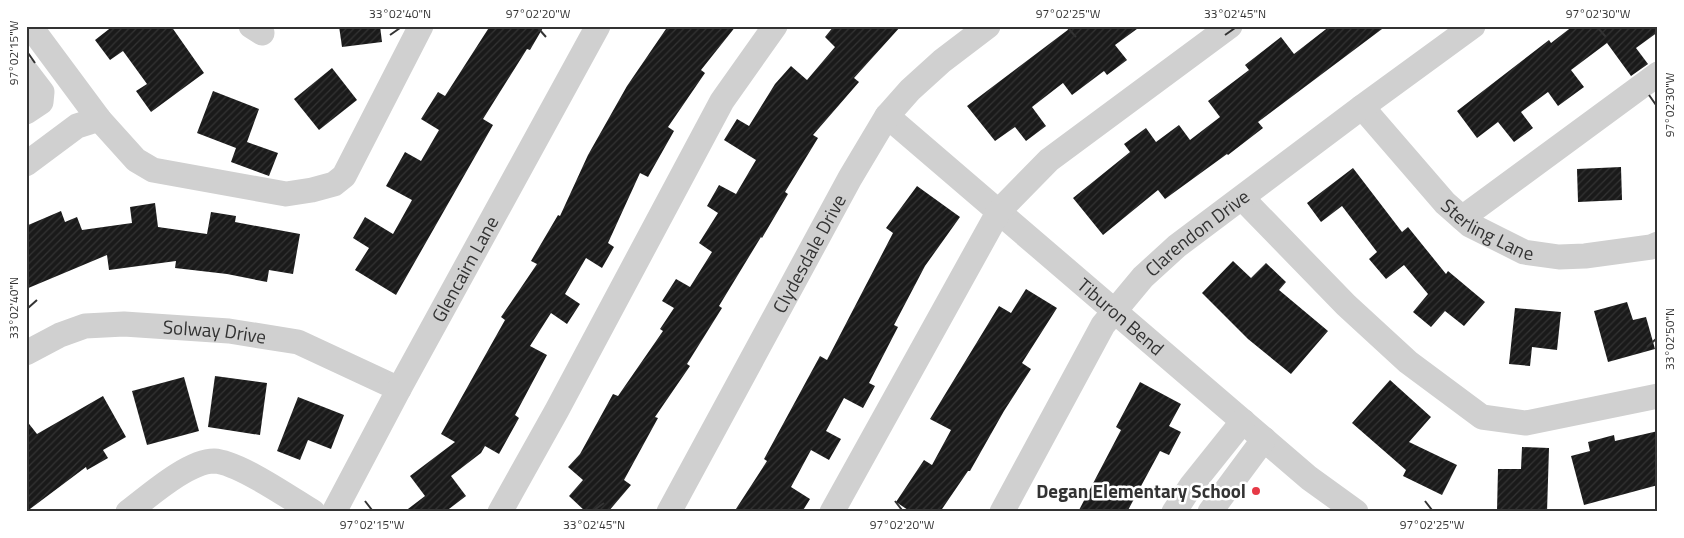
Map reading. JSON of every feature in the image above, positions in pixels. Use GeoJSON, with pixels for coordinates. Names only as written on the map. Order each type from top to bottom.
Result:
{"type":"FeatureCollection","features":[{"type":"Feature","properties":{"kind":"street"},"geometry":{"type":"LineString","coordinates":[[30,26],[99,120],[136,160],[153,170],[286,194],[334,184],[344,176],[421,26]]}},
{"type":"Feature","properties":{"kind":"street","name":"Glencairn Lane"},"geometry":{"type":"LineString","coordinates":[[334,512],[399,389],[598,26]]}},
{"type":"Feature","properties":{"kind":"street"},"geometry":{"type":"LineString","coordinates":[[500,512],[557,410],[722,101],[774,26]]}},
{"type":"Feature","properties":{"kind":"street","name":"Clydesdale Drive"},"geometry":{"type":"LineString","coordinates":[[669,512],[850,178],[887,116],[910,90],[942,61],[988,26]]}},
{"type":"Feature","properties":{"kind":"street"},"geometry":{"type":"LineString","coordinates":[[832,512],[999,212],[1049,160],[1230,26]]}},
{"type":"Feature","properties":{"kind":"street","name":"Clarendon Drive"},"geometry":{"type":"LineString","coordinates":[[1002,512],[1102,325],[1142,277],[1177,246],[1472,26]]}},
{"type":"Feature","properties":{"kind":"street"},"geometry":{"type":"LineString","coordinates":[[26,71],[42,92],[41,102],[26,112]]}},
{"type":"Feature","properties":{"kind":"street"},"geometry":{"type":"LineString","coordinates":[[1462,218],[1658,74]]}},
{"type":"Feature","properties":{"kind":"street","name":"Sterling Lane"},"geometry":{"type":"LineString","coordinates":[[1362,107],[1445,203],[1470,225],[1524,252],[1559,258],[1651,247],[1658,244]]}},
{"type":"Feature","properties":{"kind":"street","name":"Tiburon Bend"},"geometry":{"type":"LineString","coordinates":[[887,116],[1309,478],[1356,512]]}},
{"type":"Feature","properties":{"kind":"street"},"geometry":{"type":"LineString","coordinates":[[26,164],[77,126],[99,120]]}},
{"type":"Feature","properties":{"kind":"street"},"geometry":{"type":"LineString","coordinates":[[1242,198],[1346,305],[1408,362],[1482,417],[1526,423],[1658,396]]}},
{"type":"Feature","properties":{"kind":"street","name":"Solway Drive"},"geometry":{"type":"LineString","coordinates":[[26,353],[60,335],[84,326],[124,324],[229,330],[298,342],[399,389]]}},
{"type":"Feature","properties":{"kind":"street"},"geometry":{"type":"LineString","coordinates":[[1174,512],[1191,486],[1243,421]]}},
{"type":"Feature","properties":{"kind":"street"},"geometry":{"type":"LineString","coordinates":[[1210,512],[1264,439]]}},
{"type":"Feature","properties":{"kind":"street"},"geometry":{"type":"LineString","coordinates":[[128,512],[168,481],[190,468],[212,461],[230,464],[313,512]]}},
{"type":"Feature","properties":{"kind":"building"},"geometry":{"type":"Polygon","coordinates":[[[113,26],[171,26],[204,73],[151,112],[136,91],[147,84],[123,51],[110,60],[95,40],[113,26]]]}},
{"type":"Feature","properties":{"kind":"building"},"geometry":{"type":"Polygon","coordinates":[[[339,26],[380,26],[382,42],[342,47],[339,26]]]}},
{"type":"Feature","properties":{"kind":"building"},"geometry":{"type":"Polygon","coordinates":[[[490,26],[544,26],[530,50],[527,49],[483,119],[493,125],[396,295],[355,270],[369,248],[353,238],[365,217],[393,234],[412,200],[386,186],[405,152],[421,161],[439,130],[421,119],[438,92],[445,96],[490,26]]]}},
{"type":"Feature","properties":{"kind":"building"},"geometry":{"type":"Polygon","coordinates":[[[668,26],[736,26],[701,70],[705,73],[668,127],[674,131],[648,177],[640,173],[608,243],[614,247],[602,268],[586,258],[565,294],[580,304],[567,324],[551,313],[530,346],[547,355],[515,415],[519,418],[499,454],[485,446],[481,453],[451,476],[466,496],[445,512],[404,512],[425,496],[410,476],[455,442],[441,434],[505,320],[501,317],[537,264],[531,261],[558,215],[560,216],[588,155],[627,86],[668,26]]]}},
{"type":"Feature","properties":{"kind":"building"},"geometry":{"type":"Polygon","coordinates":[[[834,26],[901,26],[854,78],[859,82],[813,135],[818,138],[785,192],[788,194],[719,306],[722,308],[687,364],[690,366],[655,417],[658,418],[624,480],[631,485],[608,512],[586,512],[569,496],[583,480],[568,467],[580,454],[613,394],[618,396],[663,331],[660,329],[674,308],[662,301],[676,279],[690,287],[712,252],[699,243],[718,213],[707,206],[719,185],[736,194],[756,160],[724,140],[737,119],[749,126],[775,84],[791,66],[807,80],[835,47],[825,37],[834,26]]]}},
{"type":"Feature","properties":{"kind":"building"},"geometry":{"type":"Polygon","coordinates":[[[1073,26],[1141,26],[1115,45],[1127,60],[1107,75],[1104,71],[1072,95],[1063,83],[1032,107],[1046,126],[1026,141],[1015,127],[995,141],[967,106],[1073,26]]]}},
{"type":"Feature","properties":{"kind":"building"},"geometry":{"type":"Polygon","coordinates":[[[1330,26],[1386,26],[1258,122],[1263,128],[1228,155],[1165,199],[1158,190],[1103,235],[1073,198],[1130,152],[1124,144],[1146,128],[1156,142],[1179,125],[1190,140],[1220,117],[1208,101],[1249,70],[1245,65],[1281,37],[1294,54],[1330,26]]]}},
{"type":"Feature","properties":{"kind":"building"},"geometry":{"type":"Polygon","coordinates":[[[1573,26],[1658,26],[1658,32],[1636,48],[1648,64],[1631,76],[1607,43],[1571,70],[1584,87],[1558,106],[1548,92],[1521,112],[1533,128],[1514,142],[1498,122],[1477,138],[1457,111],[1549,40],[1551,43],[1573,26]]]}},
{"type":"Feature","properties":{"kind":"building"},"geometry":{"type":"Polygon","coordinates":[[[332,68],[357,100],[319,130],[294,99],[332,68]]]}},
{"type":"Feature","properties":{"kind":"building"},"geometry":{"type":"Polygon","coordinates":[[[213,91],[259,109],[247,142],[278,153],[269,176],[231,162],[236,148],[197,133],[213,91]]]}},
{"type":"Feature","properties":{"kind":"building"},"geometry":{"type":"Polygon","coordinates":[[[1621,167],[1622,200],[1578,202],[1577,169],[1621,167]]]}},
{"type":"Feature","properties":{"kind":"building"},"geometry":{"type":"Polygon","coordinates":[[[1353,168],[1402,232],[1408,227],[1446,274],[1448,271],[1485,302],[1464,326],[1445,311],[1431,327],[1413,312],[1428,294],[1404,265],[1386,279],[1369,259],[1377,252],[1342,206],[1321,222],[1307,203],[1353,168]]]}},
{"type":"Feature","properties":{"kind":"building"},"geometry":{"type":"Polygon","coordinates":[[[917,186],[960,217],[925,266],[894,325],[898,327],[869,383],[875,386],[863,408],[844,398],[826,431],[841,439],[829,460],[811,450],[791,487],[810,499],[802,512],[734,512],[767,461],[764,459],[820,356],[827,360],[893,233],[886,228],[917,186]]]}},
{"type":"Feature","properties":{"kind":"building"},"geometry":{"type":"Polygon","coordinates":[[[155,203],[158,227],[207,234],[211,212],[236,216],[235,222],[300,234],[293,274],[269,270],[267,282],[227,274],[175,268],[176,261],[109,270],[107,255],[26,289],[26,226],[61,211],[65,222],[77,217],[82,230],[132,223],[130,207],[155,203]]]}},
{"type":"Feature","properties":{"kind":"building"},"geometry":{"type":"Polygon","coordinates":[[[1233,261],[1251,278],[1266,263],[1286,282],[1279,290],[1328,331],[1291,374],[1248,339],[1202,293],[1233,261]]]}},
{"type":"Feature","properties":{"kind":"building"},"geometry":{"type":"Polygon","coordinates":[[[1026,289],[1057,308],[1022,363],[1031,369],[1004,411],[970,471],[968,471],[940,512],[911,512],[896,502],[924,460],[932,465],[951,430],[930,419],[999,306],[1011,313],[1026,289]]]}},
{"type":"Feature","properties":{"kind":"building"},"geometry":{"type":"Polygon","coordinates":[[[1627,302],[1633,320],[1646,317],[1655,349],[1608,362],[1594,311],[1627,302]]]}},
{"type":"Feature","properties":{"kind":"building"},"geometry":{"type":"Polygon","coordinates":[[[1515,308],[1561,312],[1557,350],[1532,347],[1530,366],[1509,364],[1515,308]]]}},
{"type":"Feature","properties":{"kind":"building"},"geometry":{"type":"Polygon","coordinates":[[[215,376],[267,383],[260,435],[208,427],[215,376]]]}},
{"type":"Feature","properties":{"kind":"building"},"geometry":{"type":"Polygon","coordinates":[[[184,377],[199,431],[147,445],[132,391],[184,377]]]}},
{"type":"Feature","properties":{"kind":"building"},"geometry":{"type":"Polygon","coordinates":[[[1390,380],[1431,417],[1409,442],[1457,465],[1442,495],[1403,476],[1406,470],[1352,423],[1390,380]]]}},
{"type":"Feature","properties":{"kind":"building"},"geometry":{"type":"Polygon","coordinates":[[[1140,382],[1181,404],[1169,426],[1181,432],[1169,455],[1160,451],[1127,512],[1078,512],[1121,430],[1116,427],[1140,382]]]}},
{"type":"Feature","properties":{"kind":"building"},"geometry":{"type":"Polygon","coordinates":[[[103,396],[126,437],[103,450],[108,458],[87,470],[86,467],[26,512],[26,420],[37,434],[103,396]]]}},
{"type":"Feature","properties":{"kind":"building"},"geometry":{"type":"Polygon","coordinates":[[[298,397],[344,415],[331,449],[308,440],[300,460],[277,451],[298,397]]]}},
{"type":"Feature","properties":{"kind":"building"},"geometry":{"type":"Polygon","coordinates":[[[1658,431],[1658,485],[1584,505],[1571,456],[1590,451],[1588,442],[1614,435],[1615,441],[1658,431]]]}},
{"type":"Feature","properties":{"kind":"building"},"geometry":{"type":"Polygon","coordinates":[[[1522,447],[1549,448],[1547,512],[1497,511],[1498,469],[1521,469],[1522,447]]]}},
{"type":"Feature","properties":{"kind":"place","name":"Degan Elementary School"},"geometry":{"type":"Point","coordinates":[1256,491]}}]}
